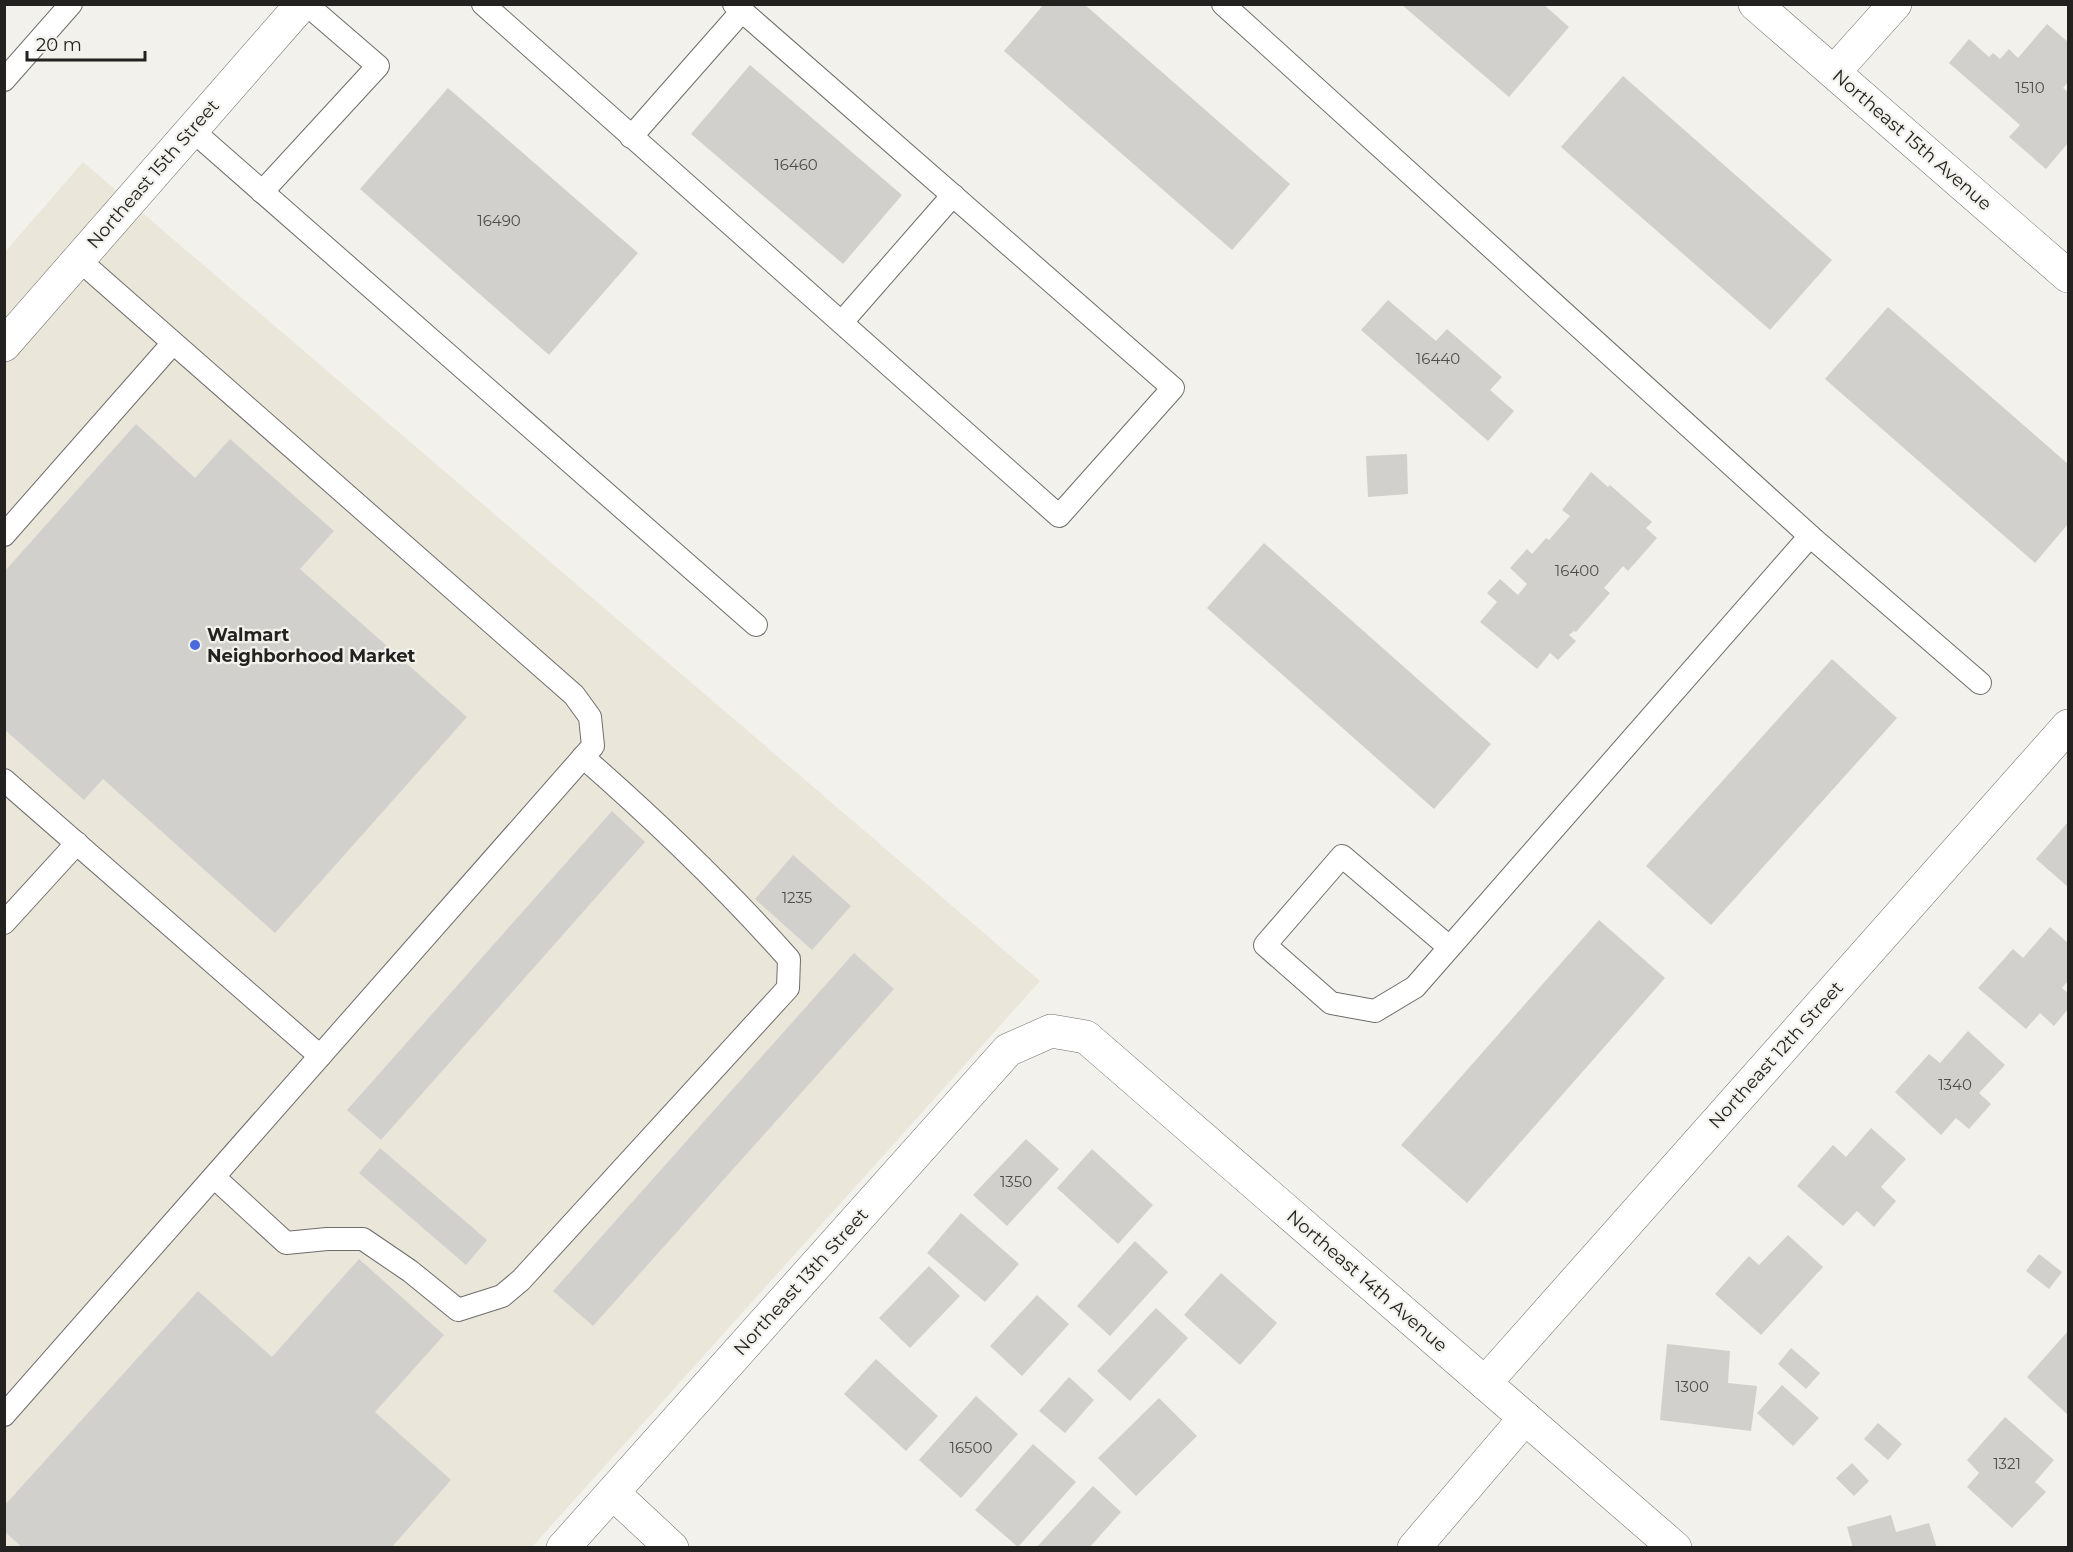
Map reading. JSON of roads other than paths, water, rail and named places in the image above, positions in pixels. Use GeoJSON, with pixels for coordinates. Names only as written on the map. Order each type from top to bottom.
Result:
{"type":"FeatureCollection","features":[{"type":"Feature","properties":{"kind":"street","name":"Northeast 15th Street"},"geometry":{"type":"LineString","coordinates":[[4,345],[304,4]]}},
{"type":"Feature","properties":{"kind":"street","name":"Northeast 15th Avenue"},"geometry":{"type":"LineString","coordinates":[[1755,4],[2068,276]]}},
{"type":"Feature","properties":{"kind":"street"},"geometry":{"type":"LineString","coordinates":[[1834,72],[1895,4]]}},
{"type":"Feature","properties":{"kind":"street","name":"Northeast 12th Street"},"geometry":{"type":"LineString","coordinates":[[1485,1383],[2068,726]]}},
{"type":"Feature","properties":{"kind":"street","name":"Northeast 14th Avenue"},"geometry":{"type":"LineString","coordinates":[[1051,1031],[1086,1037],[1675,1548]]}},
{"type":"Feature","properties":{"kind":"street","name":"Northeast 13th Street"},"geometry":{"type":"LineString","coordinates":[[562,1548],[1008,1050],[1051,1031]]}},
{"type":"Feature","properties":{"kind":"street"},"geometry":{"type":"LineString","coordinates":[[1414,1548],[1525,1418]]}},
{"type":"Feature","properties":{"kind":"street"},"geometry":{"type":"LineString","coordinates":[[613,1493],[672,1548]]}},
{"type":"Feature","properties":{"kind":"lane"},"geometry":{"type":"LineString","coordinates":[[4,80],[71,4]]}},
{"type":"Feature","properties":{"kind":"lane"},"geometry":{"type":"LineString","coordinates":[[262,192],[378,66],[304,4]]}},
{"type":"Feature","properties":{"kind":"lane"},"geometry":{"type":"LineString","coordinates":[[483,4],[631,137],[1059,516],[1173,388],[738,8],[631,137]]}},
{"type":"Feature","properties":{"kind":"lane"},"geometry":{"type":"LineString","coordinates":[[1224,4],[1810,536],[1980,683]]}},
{"type":"Feature","properties":{"kind":"lane"},"geometry":{"type":"LineString","coordinates":[[192,130],[756,625]]}},
{"type":"Feature","properties":{"kind":"lane"},"geometry":{"type":"LineString","coordinates":[[842,322],[953,195]]}},
{"type":"Feature","properties":{"kind":"lane"},"geometry":{"type":"LineString","coordinates":[[4,1415],[593,746],[590,717],[574,695],[78,260]]}},
{"type":"Feature","properties":{"kind":"lane"},"geometry":{"type":"LineString","coordinates":[[4,535],[173,343]]}},
{"type":"Feature","properties":{"kind":"lane"},"geometry":{"type":"LineString","coordinates":[[1449,947],[1342,856],[1265,945],[1331,1003],[1375,1011],[1415,987],[1810,536]]}},
{"type":"Feature","properties":{"kind":"lane"},"geometry":{"type":"LineString","coordinates":[[214,1177],[286,1243],[327,1239],[363,1239],[410,1271],[459,1310],[502,1296],[522,1280],[788,988],[789,959],[743,908],[632,800],[583,757]]}},
{"type":"Feature","properties":{"kind":"lane"},"geometry":{"type":"LineString","coordinates":[[4,780],[320,1056]]}},
{"type":"Feature","properties":{"kind":"lane"},"geometry":{"type":"LineString","coordinates":[[4,923],[77,843]]}},
{"type":"Feature","properties":{"kind":"place","name":"Walmart Neighborhood Market"},"geometry":{"type":"Point","coordinates":[195,645]}}]}
